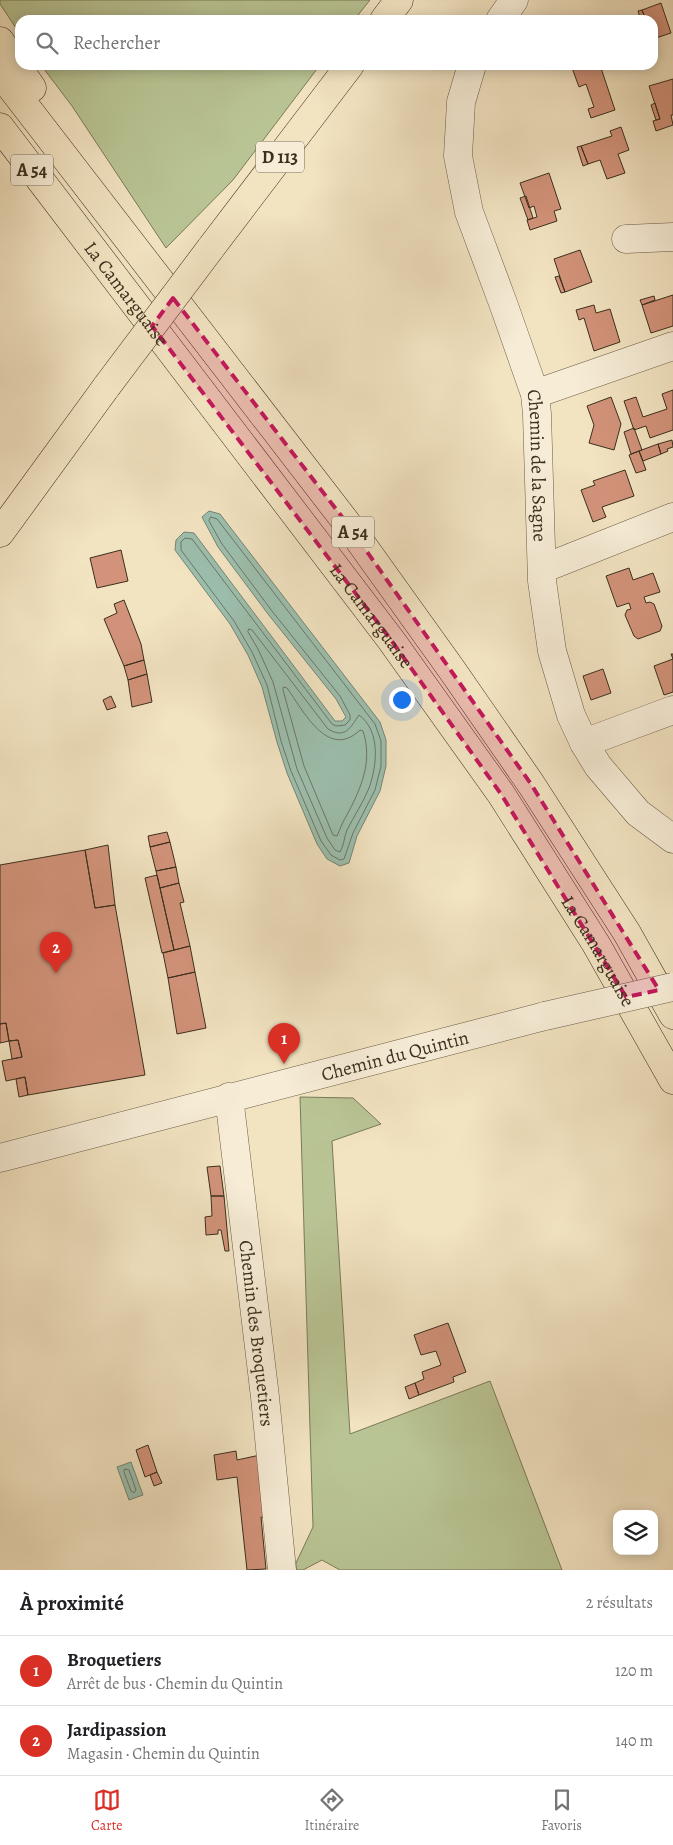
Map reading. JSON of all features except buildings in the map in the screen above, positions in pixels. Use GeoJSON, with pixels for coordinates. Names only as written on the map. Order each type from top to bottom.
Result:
{"type":"FeatureCollection","features":[{"type":"Feature","properties":{"kind":"main road"},"geometry":{"type":"LineString","coordinates":[[388,15],[399,0]]}},
{"type":"Feature","properties":{"kind":"main road"},"geometry":{"type":"LineString","coordinates":[[0,41],[15,64]]}},
{"type":"Feature","properties":{"kind":"main road"},"geometry":{"type":"LineString","coordinates":[[19,70],[138,253]]}},
{"type":"Feature","properties":{"kind":"main road","name":"D 113"},"geometry":{"type":"LineString","coordinates":[[0,533],[107,386],[346,70]]}},
{"type":"Feature","properties":{"kind":"main road","name":"La Camarguaise"},"geometry":{"type":"LineString","coordinates":[[0,73],[346,522],[452,670],[531,784],[627,933],[673,1015]]}},
{"type":"Feature","properties":{"kind":"main road","name":"La Camarguaise"},"geometry":{"type":"LineString","coordinates":[[0,127],[385,632],[501,794],[596,944],[673,1080]]}},
{"type":"Feature","properties":{"kind":"main road"},"geometry":{"type":"LineString","coordinates":[[0,136],[64,212]]}},
{"type":"Feature","properties":{"kind":"street"},"geometry":{"type":"LineString","coordinates":[[504,15],[514,0]]}},
{"type":"Feature","properties":{"kind":"street","name":"Chemin de la Sagne"},"geometry":{"type":"LineString","coordinates":[[471,70],[461,102],[458,156],[469,212],[535,394],[542,581],[552,651],[571,715],[584,743],[598,766],[638,813],[673,839]]}},
{"type":"Feature","properties":{"kind":"street"},"geometry":{"type":"LineString","coordinates":[[626,239],[673,237]]}},
{"type":"Feature","properties":{"kind":"street"},"geometry":{"type":"LineString","coordinates":[[535,394],[673,346]]}},
{"type":"Feature","properties":{"kind":"street"},"geometry":{"type":"LineString","coordinates":[[542,569],[673,517]]}},
{"type":"Feature","properties":{"kind":"street"},"geometry":{"type":"LineString","coordinates":[[584,743],[673,710]]}},
{"type":"Feature","properties":{"kind":"street","name":"Chemin du Quintin"},"geometry":{"type":"LineString","coordinates":[[0,1158],[546,1016],[673,987]]}},
{"type":"Feature","properties":{"kind":"street","name":"Chemin des Broquetiers"},"geometry":{"type":"LineString","coordinates":[[229,1097],[265,1397],[282,1570]]}},
{"type":"Feature","properties":{"kind":"highlighted area"},"geometry":{"type":"Polygon","coordinates":[[[173,298],[346,522],[531,784],[659,990],[626,997],[501,794],[391,640],[152,326],[173,298]]]}},
{"type":"Feature","properties":{"kind":"shaded area"},"geometry":{"type":"Polygon","coordinates":[[[0,0],[370,0],[358,15],[15,15],[15,26],[0,4],[0,0]]]}},
{"type":"Feature","properties":{"kind":"shaded area"},"geometry":{"type":"Polygon","coordinates":[[[45,70],[316,70],[233,180],[166,248],[72,106],[45,70]]]}},
{"type":"Feature","properties":{"kind":"shaded area"},"geometry":{"type":"Polygon","coordinates":[[[300,1097],[353,1098],[381,1124],[332,1141],[350,1434],[490,1381],[562,1570],[340,1570],[322,1560],[303,1570],[296,1570],[296,1563],[313,1527],[300,1097]]]}},
{"type":"Feature","properties":{"kind":"water"},"geometry":{"type":"Polygon","coordinates":[[[209,511],[220,514],[380,722],[386,740],[386,766],[380,791],[357,836],[349,863],[340,866],[327,859],[317,844],[287,773],[262,687],[248,655],[230,624],[175,550],[176,540],[184,532],[194,533],[335,721],[342,721],[346,717],[336,699],[268,614],[218,547],[202,517],[209,511]]]}},
{"type":"Feature","properties":{"kind":"water"},"geometry":{"type":"Polygon","coordinates":[[[131,1462],[143,1495],[129,1500],[117,1467],[131,1462]]]}},
{"type":"Feature","properties":{"kind":"place","name":"Jardipassion"},"geometry":{"type":"Point","coordinates":[56,973]}},
{"type":"Feature","properties":{"kind":"place","name":"Broquetiers"},"geometry":{"type":"Point","coordinates":[284,1064]}}]}
